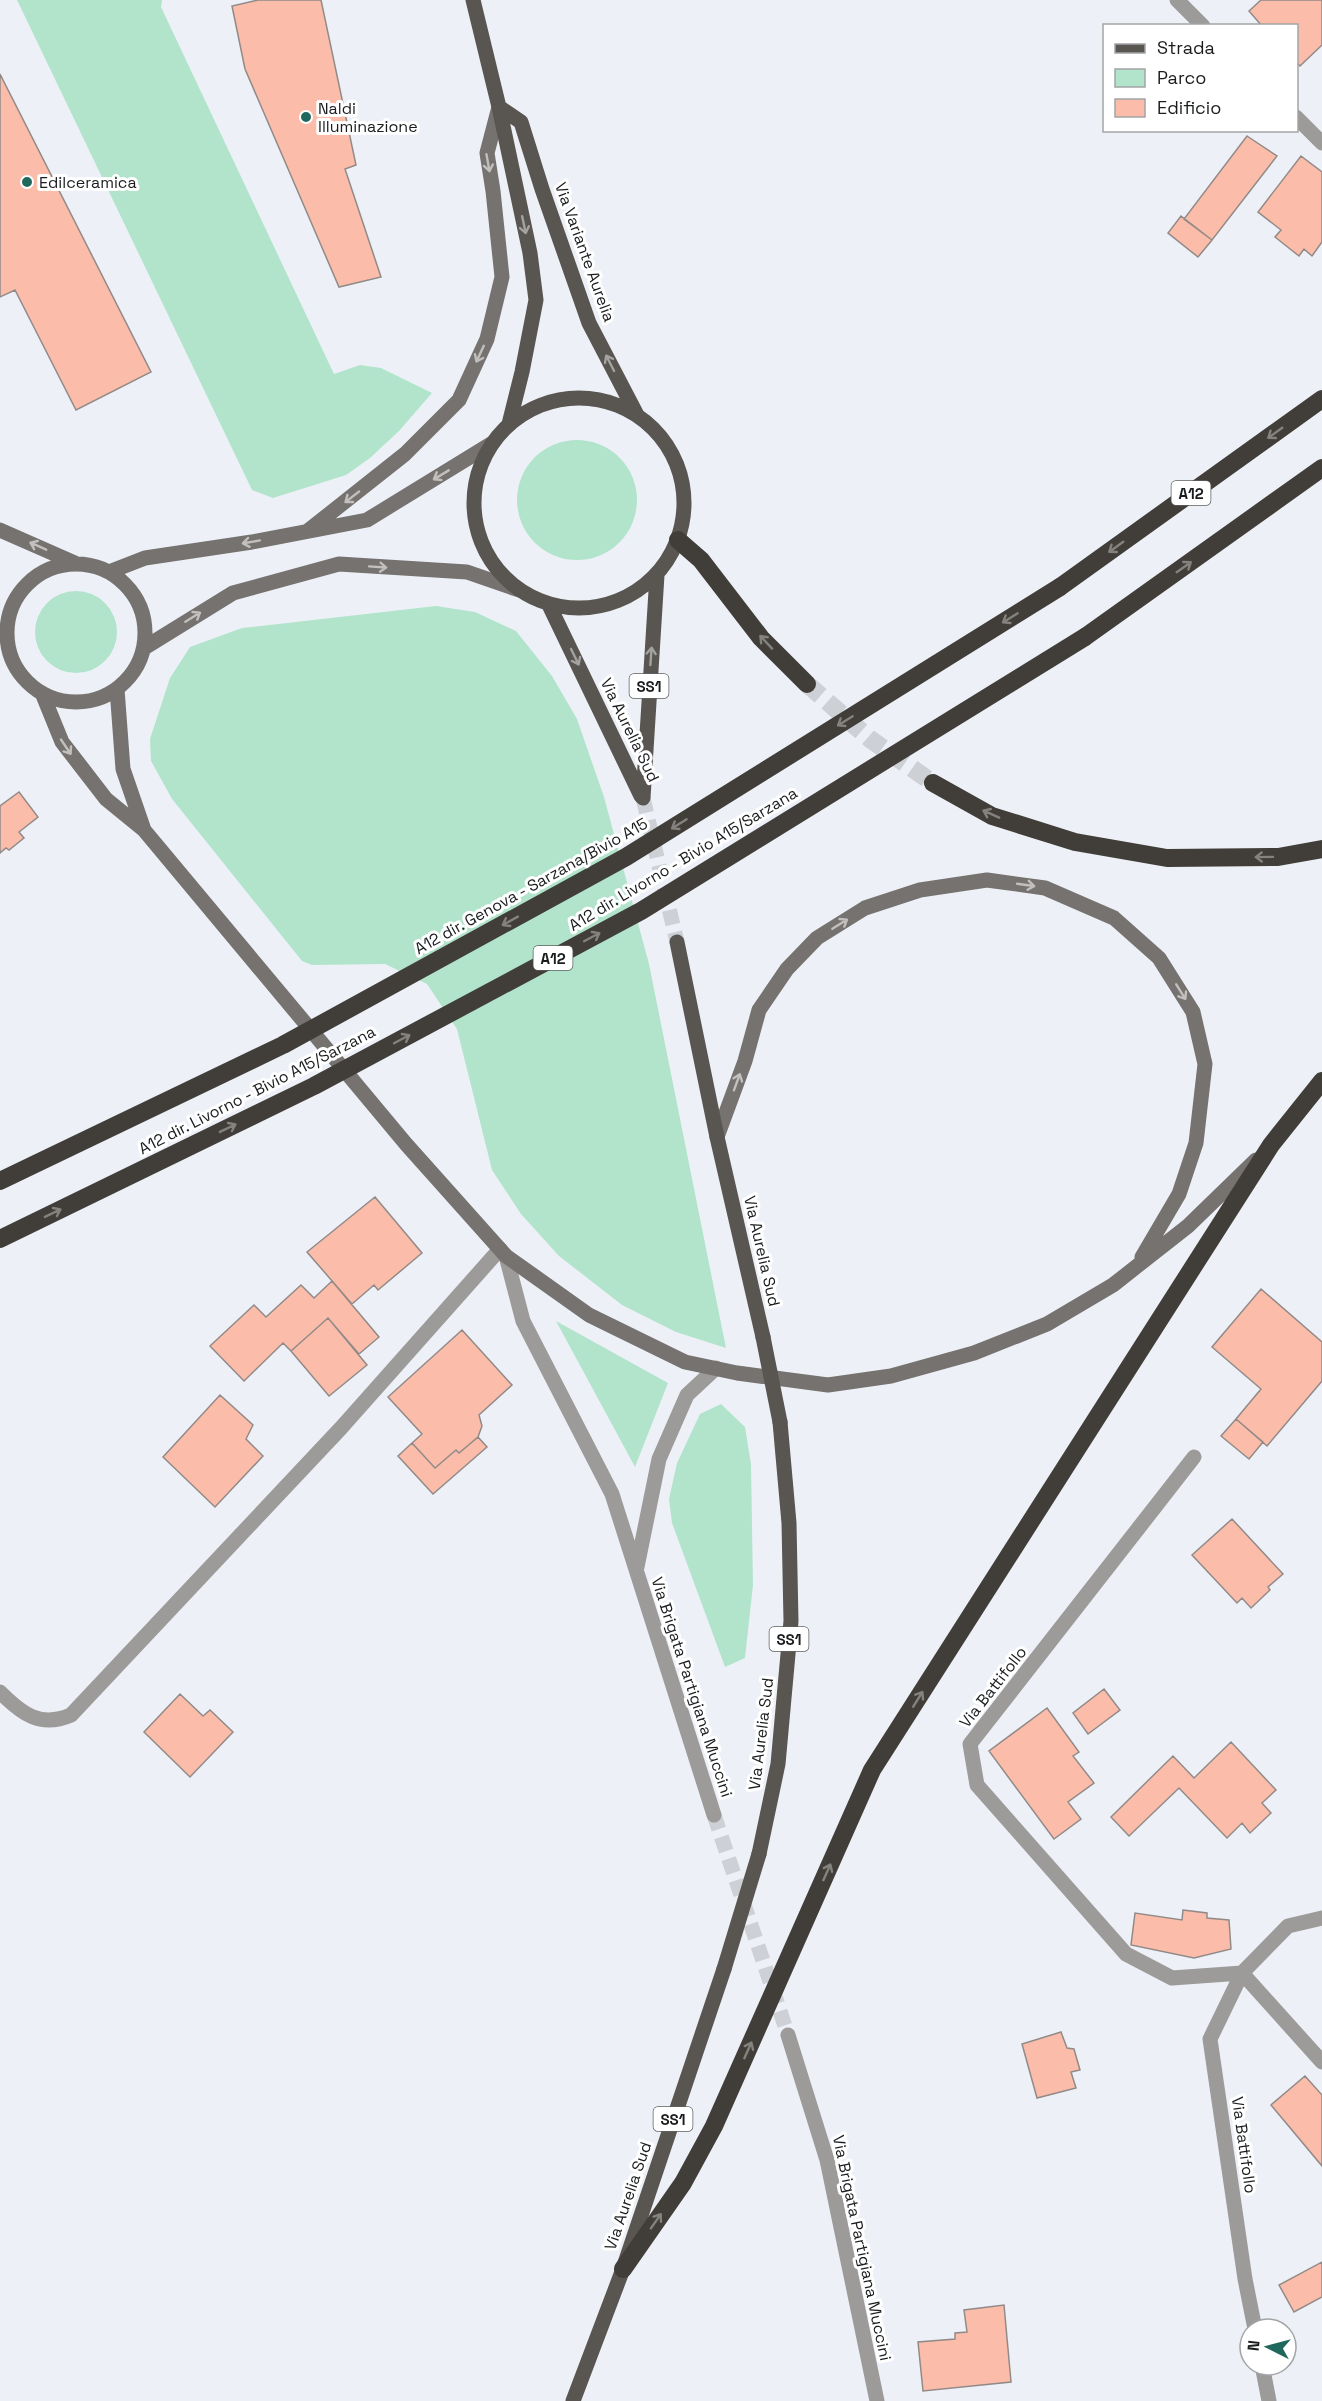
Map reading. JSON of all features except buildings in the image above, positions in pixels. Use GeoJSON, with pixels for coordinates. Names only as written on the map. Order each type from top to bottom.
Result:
{"type":"FeatureCollection","features":[{"type":"Feature","properties":{"kind":"highway","name":"A12"},"geometry":{"type":"LineString","coordinates":[[1060,587],[1322,399]]}},
{"type":"Feature","properties":{"kind":"highway","name":"A12 dir. Livorno - Bivio A15/Sarzana"},"geometry":{"type":"LineString","coordinates":[[0,1239],[314,1086],[641,911],[1085,638],[1322,468]]}},
{"type":"Feature","properties":{"kind":"highway"},"geometry":{"type":"LineString","coordinates":[[678,540],[701,560],[761,638],[807,684]]}},
{"type":"Feature","properties":{"kind":"highway","name":"A12 dir. Genova - Sarzana/Bivio A15"},"geometry":{"type":"LineString","coordinates":[[0,1181],[283,1045],[626,857],[1060,587]]}},
{"type":"Feature","properties":{"kind":"highway"},"geometry":{"type":"LineString","coordinates":[[933,783],[992,816],[1075,842],[1167,858],[1278,857],[1322,849]]}},
{"type":"Feature","properties":{"kind":"highway"},"geometry":{"type":"LineString","coordinates":[[622,2269],[683,2184],[714,2126],[873,1770],[1271,1145],[1322,1081]]}},
{"type":"Feature","properties":{"kind":"main road"},"geometry":{"type":"LineString","coordinates":[[473,0],[499,106],[530,253],[536,300],[509,424]]}},
{"type":"Feature","properties":{"kind":"main road"},"geometry":{"type":"LineString","coordinates":[[309,530],[405,454],[459,400],[487,339],[502,277],[487,153],[499,106]]}},
{"type":"Feature","properties":{"kind":"main road","name":"Via Variante Aurelia"},"geometry":{"type":"LineString","coordinates":[[499,106],[521,122],[589,323],[637,415]]}},
{"type":"Feature","properties":{"kind":"main road"},"geometry":{"type":"LineString","coordinates":[[144,648],[233,593],[339,564],[467,573],[519,590],[549,605],[581,609],[613,604],[657,575],[678,540],[684,512],[683,484],[674,457],[658,434],[637,415],[606,401],[572,398],[538,405],[509,424],[491,444],[477,473],[473,502],[478,536],[494,566],[519,590]]}},
{"type":"Feature","properties":{"kind":"main road"},"geometry":{"type":"LineString","coordinates":[[109,572],[145,558],[252,542],[367,520],[491,444]]}},
{"type":"Feature","properties":{"kind":"main road"},"geometry":{"type":"LineString","coordinates":[[0,530],[75,563],[109,572],[127,585],[139,604],[145,626],[144,648],[138,663],[129,677],[117,688],[100,698],[80,702],[60,701],[42,693],[26,681],[15,665],[3,624],[22,589],[37,576],[55,566],[75,563]]}},
{"type":"Feature","properties":{"kind":"main road","name":"Via Aurelia Sud"},"geometry":{"type":"LineString","coordinates":[[549,605],[643,798],[657,575]]}},
{"type":"Feature","properties":{"kind":"main road"},"geometry":{"type":"LineString","coordinates":[[117,688],[123,769],[144,830]]}},
{"type":"Feature","properties":{"kind":"main road"},"geometry":{"type":"LineString","coordinates":[[42,693],[62,742],[106,799],[144,830],[406,1144],[503,1253],[589,1315],[685,1362],[828,1385],[891,1376],[974,1353],[1047,1324],[1113,1285],[1188,1226],[1271,1145]]}},
{"type":"Feature","properties":{"kind":"main road"},"geometry":{"type":"LineString","coordinates":[[717,1137],[745,1060],[759,1010],[787,969],[817,938],[865,908],[920,890],[987,879],[1045,888],[1114,918],[1159,958],[1193,1012],[1205,1064],[1196,1143],[1179,1194],[1137,1264]]}},
{"type":"Feature","properties":{"kind":"main road","name":"Via Aurelia Sud"},"geometry":{"type":"LineString","coordinates":[[573,2401],[622,2269],[724,1969],[759,1854],[778,1764],[791,1621],[789,1523],[780,1422],[717,1137],[677,942]]}},
{"type":"Feature","properties":{"kind":"street"},"geometry":{"type":"LineString","coordinates":[[1177,0],[1201,24]]}},
{"type":"Feature","properties":{"kind":"street"},"geometry":{"type":"LineString","coordinates":[[1298,119],[1322,143]]}},
{"type":"Feature","properties":{"kind":"street"},"geometry":{"type":"LineString","coordinates":[[0,1692],[16,1708],[34,1717],[55,1722],[71,1714],[503,1253]]}},
{"type":"Feature","properties":{"kind":"street","name":"Via Brigata Partigiana Muccini"},"geometry":{"type":"LineString","coordinates":[[503,1253],[523,1321],[612,1494],[714,1815]]}},
{"type":"Feature","properties":{"kind":"street","name":"Via Brigata Partigiana Muccini"},"geometry":{"type":"LineString","coordinates":[[636,1570],[659,1459],[687,1395],[716,1368]]}},
{"type":"Feature","properties":{"kind":"street","name":"Via Battifollo"},"geometry":{"type":"LineString","coordinates":[[1194,1457],[970,1744],[977,1785],[1126,1954],[1172,1978],[1242,1973]]}},
{"type":"Feature","properties":{"kind":"street","name":"Via Battifollo"},"geometry":{"type":"LineString","coordinates":[[1253,2317],[1210,2039],[1242,1973],[1288,1926],[1322,1918]]}},
{"type":"Feature","properties":{"kind":"street"},"geometry":{"type":"LineString","coordinates":[[1242,1973],[1322,2062]]}},
{"type":"Feature","properties":{"kind":"street","name":"Via Brigata Partigiana Muccini"},"geometry":{"type":"LineString","coordinates":[[788,2036],[827,2160],[877,2401]]}},
{"type":"Feature","properties":{"kind":"street"},"geometry":{"type":"LineString","coordinates":[[1264,2377],[1269,2401]]}},
{"type":"Feature","properties":{"kind":"green space"},"geometry":{"type":"Polygon","coordinates":[[[17,0],[162,0],[161,7],[334,374],[360,365],[381,368],[432,393],[399,431],[370,458],[346,475],[273,498],[252,490],[17,0]]]}},
{"type":"Feature","properties":{"kind":"green space"},"geometry":{"type":"Polygon","coordinates":[[[577,440],[600,444],[619,458],[633,477],[637,500],[633,523],[619,542],[600,556],[577,560],[554,556],[535,542],[521,523],[517,500],[521,477],[535,458],[554,444],[577,440]]]}},
{"type":"Feature","properties":{"kind":"green space"},"geometry":{"type":"Polygon","coordinates":[[[76,591],[92,594],[105,603],[114,616],[117,632],[114,648],[105,661],[92,670],[76,673],[60,670],[47,661],[38,648],[35,632],[38,616],[47,603],[60,594],[76,591]]]}},
{"type":"Feature","properties":{"kind":"green space"},"geometry":{"type":"Polygon","coordinates":[[[436,606],[475,612],[516,631],[552,676],[577,719],[604,797],[649,964],[726,1348],[676,1332],[622,1305],[559,1256],[521,1214],[492,1170],[457,1029],[427,984],[385,964],[312,965],[302,961],[172,799],[151,761],[150,739],[170,678],[190,647],[242,628],[436,606]]]}},
{"type":"Feature","properties":{"kind":"green space"},"geometry":{"type":"Polygon","coordinates":[[[556,1321],[668,1383],[635,1467],[556,1321]]]}},
{"type":"Feature","properties":{"kind":"green space"},"geometry":{"type":"Polygon","coordinates":[[[721,1404],[745,1427],[751,1464],[753,1585],[745,1658],[725,1667],[672,1523],[669,1499],[677,1463],[700,1414],[721,1404]]]}},
{"type":"Feature","properties":{"kind":"tunnel"},"geometry":{"type":"LineString","coordinates":[[807,684],[870,739],[933,783]]}},
{"type":"Feature","properties":{"kind":"tunnel"},"geometry":{"type":"LineString","coordinates":[[643,798],[677,942]]}},
{"type":"Feature","properties":{"kind":"tunnel"},"geometry":{"type":"LineString","coordinates":[[714,1815],[788,2035]]}},
{"type":"Feature","properties":{"kind":"place","name":"Naldi Illuminazione"},"geometry":{"type":"Point","coordinates":[306,117]}},
{"type":"Feature","properties":{"kind":"place","name":"Edilceramica"},"geometry":{"type":"Point","coordinates":[27,182]}}]}
